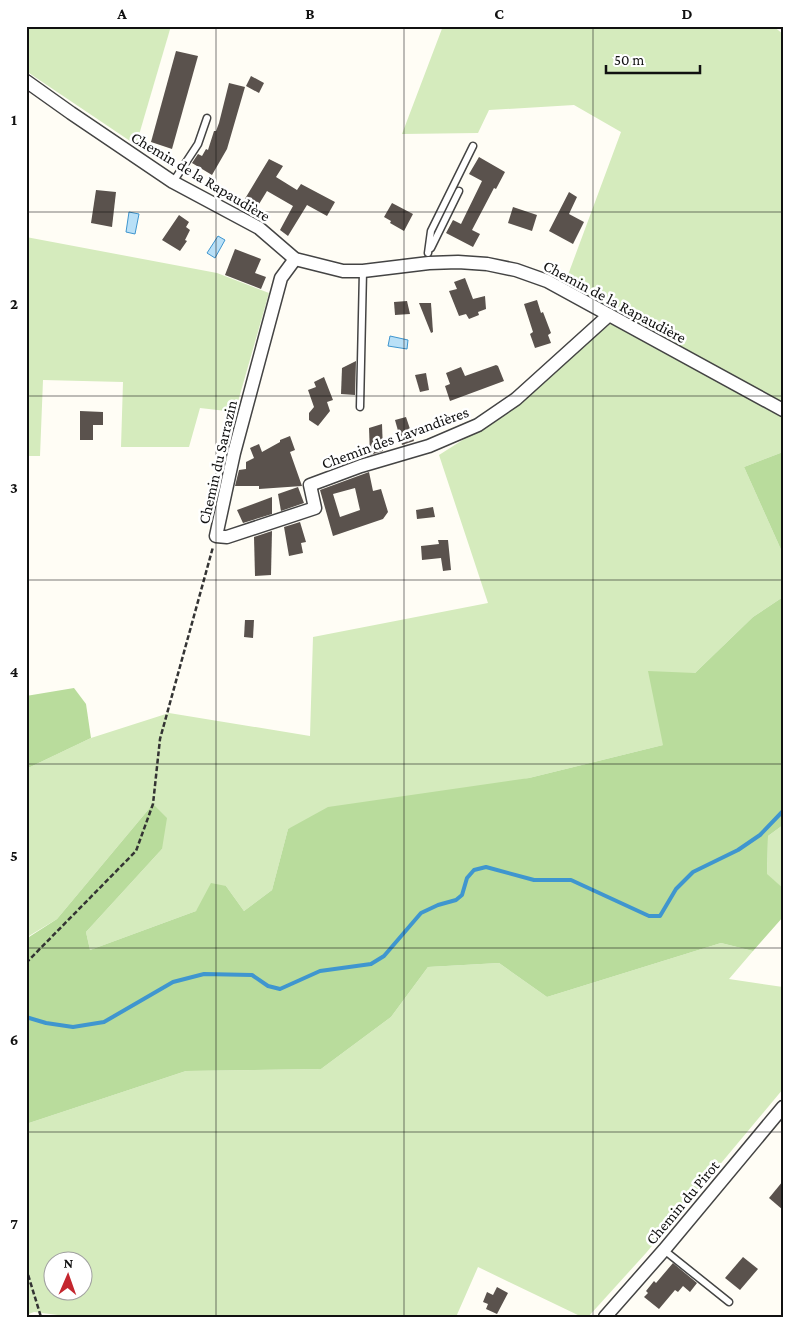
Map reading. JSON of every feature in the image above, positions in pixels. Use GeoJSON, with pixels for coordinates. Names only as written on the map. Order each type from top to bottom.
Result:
{"type":"FeatureCollection","features":[{"type":"Feature","properties":{"kind":"street","name":"Chemin de la Rapaudière"},"geometry":{"type":"LineString","coordinates":[[26,81],[174,182],[259,228],[295,259],[343,271],[363,272],[429,258],[487,264],[516,270],[547,282],[783,410]]}},
{"type":"Feature","properties":{"kind":"street","name":"Chemin du Sarrazin"},"geometry":{"type":"LineString","coordinates":[[216,536],[237,444],[281,278],[295,259]]}},
{"type":"Feature","properties":{"kind":"street","name":"Chemin des Lavandières"},"geometry":{"type":"LineString","coordinates":[[216,536],[227,536],[315,508],[310,486],[361,466],[429,446],[478,425],[516,399],[609,315]]}},
{"type":"Feature","properties":{"kind":"street","name":"Chemin du Pirot"},"geometry":{"type":"LineString","coordinates":[[605,1317],[664,1250],[783,1107]]}},
{"type":"Feature","properties":{"kind":"lane"},"geometry":{"type":"LineString","coordinates":[[174,182],[198,144],[207,118]]}},
{"type":"Feature","properties":{"kind":"lane"},"geometry":{"type":"LineString","coordinates":[[429,258],[431,231],[473,146]]}},
{"type":"Feature","properties":{"kind":"lane"},"geometry":{"type":"LineString","coordinates":[[429,258],[459,191]]}},
{"type":"Feature","properties":{"kind":"lane"},"geometry":{"type":"LineString","coordinates":[[360,407],[363,272]]}},
{"type":"Feature","properties":{"kind":"lane"},"geometry":{"type":"LineString","coordinates":[[664,1250],[729,1302]]}},
{"type":"Feature","properties":{"kind":"path","name":"Chemin du Sarrazin"},"geometry":{"type":"LineString","coordinates":[[26,963],[136,851],[153,804],[160,739],[216,536]]}},
{"type":"Feature","properties":{"kind":"path"},"geometry":{"type":"LineString","coordinates":[[26,1268],[41,1317]]}},
{"type":"Feature","properties":{"kind":"green space"},"geometry":{"type":"Polygon","coordinates":[[[26,26],[171,26],[136,145],[26,71],[26,26]]]}},
{"type":"Feature","properties":{"kind":"green space"},"geometry":{"type":"Polygon","coordinates":[[[443,26],[773,26],[783,34],[783,452],[744,467],[783,554],[783,597],[753,617],[695,673],[663,745],[529,778],[288,829],[272,890],[244,911],[226,886],[196,911],[90,950],[86,932],[162,849],[153,804],[57,919],[29,936],[26,942],[26,769],[91,738],[169,713],[310,736],[313,637],[488,603],[439,455],[505,413],[622,314],[565,283],[621,132],[574,105],[489,110],[478,133],[402,134],[443,26]]]}},
{"type":"Feature","properties":{"kind":"green space"},"geometry":{"type":"Polygon","coordinates":[[[26,237],[217,273],[269,293],[235,412],[200,408],[189,447],[121,447],[123,382],[43,380],[40,456],[26,456],[26,237]]]}},
{"type":"Feature","properties":{"kind":"green space"},"geometry":{"type":"Polygon","coordinates":[[[783,452],[783,554],[744,467],[783,452]]]}},
{"type":"Feature","properties":{"kind":"green space"},"geometry":{"type":"Polygon","coordinates":[[[783,597],[783,825],[768,836],[767,874],[783,888],[783,917],[753,951],[721,943],[547,997],[499,963],[428,967],[391,1017],[321,1069],[186,1071],[26,1124],[26,942],[29,937],[57,919],[153,804],[167,818],[162,849],[86,932],[90,950],[196,911],[211,883],[226,886],[244,911],[272,890],[288,829],[328,807],[529,778],[663,745],[648,671],[695,673],[753,617],[783,597]]]}},
{"type":"Feature","properties":{"kind":"green space"},"geometry":{"type":"Polygon","coordinates":[[[74,688],[86,704],[91,738],[26,769],[26,696],[74,688]]]}},
{"type":"Feature","properties":{"kind":"green space"},"geometry":{"type":"Polygon","coordinates":[[[783,825],[783,888],[767,875],[768,836],[783,825]]]}},
{"type":"Feature","properties":{"kind":"green space"},"geometry":{"type":"Polygon","coordinates":[[[721,943],[753,951],[729,979],[783,987],[783,1089],[646,1253],[588,1317],[582,1317],[478,1267],[456,1317],[74,1317],[34,1312],[26,1315],[26,1124],[186,1071],[321,1069],[391,1017],[428,967],[499,963],[547,997],[721,943]]]}},
{"type":"Feature","properties":{"kind":"water"},"geometry":{"type":"Polygon","coordinates":[[[129,212],[139,214],[135,234],[126,232],[129,212]]]}},
{"type":"Feature","properties":{"kind":"water"},"geometry":{"type":"Polygon","coordinates":[[[218,236],[225,240],[215,258],[207,253],[218,236]]]}},
{"type":"Feature","properties":{"kind":"water"},"geometry":{"type":"Polygon","coordinates":[[[390,336],[408,340],[407,349],[388,346],[390,336]]]}},
{"type":"Feature","properties":{"kind":"building"},"geometry":{"type":"Polygon","coordinates":[[[176,51],[198,56],[172,149],[151,142],[176,51]]]}},
{"type":"Feature","properties":{"kind":"building"},"geometry":{"type":"Polygon","coordinates":[[[251,76],[264,83],[259,93],[246,86],[251,76]]]}},
{"type":"Feature","properties":{"kind":"building"},"geometry":{"type":"Polygon","coordinates":[[[229,83],[245,87],[227,149],[212,175],[192,163],[198,154],[202,156],[206,149],[208,150],[214,131],[216,131],[219,123],[229,83]]]}},
{"type":"Feature","properties":{"kind":"building"},"geometry":{"type":"Polygon","coordinates":[[[479,157],[505,172],[496,189],[494,188],[472,230],[480,234],[473,247],[446,233],[453,220],[461,224],[482,181],[469,174],[479,157]]]}},
{"type":"Feature","properties":{"kind":"building"},"geometry":{"type":"Polygon","coordinates":[[[269,159],[283,166],[276,177],[297,190],[301,184],[335,202],[327,216],[307,205],[288,236],[280,230],[293,206],[267,191],[253,214],[240,207],[269,159]]]}},
{"type":"Feature","properties":{"kind":"building"},"geometry":{"type":"Polygon","coordinates":[[[96,190],[116,192],[112,227],[91,223],[96,190]]]}},
{"type":"Feature","properties":{"kind":"building"},"geometry":{"type":"Polygon","coordinates":[[[569,192],[577,197],[569,214],[584,222],[573,244],[549,231],[569,192]]]}},
{"type":"Feature","properties":{"kind":"building"},"geometry":{"type":"Polygon","coordinates":[[[392,203],[413,214],[404,231],[384,217],[392,203]]]}},
{"type":"Feature","properties":{"kind":"building"},"geometry":{"type":"Polygon","coordinates":[[[513,207],[537,215],[532,231],[508,223],[513,207]]]}},
{"type":"Feature","properties":{"kind":"building"},"geometry":{"type":"Polygon","coordinates":[[[179,215],[189,222],[186,227],[190,230],[185,240],[187,241],[180,251],[162,240],[179,215]]]}},
{"type":"Feature","properties":{"kind":"building"},"geometry":{"type":"Polygon","coordinates":[[[235,249],[261,259],[255,273],[266,277],[261,289],[225,275],[235,249]]]}},
{"type":"Feature","properties":{"kind":"building"},"geometry":{"type":"Polygon","coordinates":[[[465,278],[473,299],[485,296],[486,309],[478,312],[479,315],[469,319],[466,314],[459,316],[449,291],[457,289],[454,282],[465,278]]]}},
{"type":"Feature","properties":{"kind":"building"},"geometry":{"type":"Polygon","coordinates":[[[537,300],[551,333],[548,335],[551,343],[535,348],[530,334],[533,332],[524,304],[537,300]]]}},
{"type":"Feature","properties":{"kind":"building"},"geometry":{"type":"Polygon","coordinates":[[[407,301],[410,314],[395,315],[394,302],[407,301]]]}},
{"type":"Feature","properties":{"kind":"building"},"geometry":{"type":"Polygon","coordinates":[[[419,303],[431,303],[433,332],[431,333],[419,303]]]}},
{"type":"Feature","properties":{"kind":"building"},"geometry":{"type":"Polygon","coordinates":[[[356,361],[355,395],[341,394],[342,368],[356,361]]]}},
{"type":"Feature","properties":{"kind":"building"},"geometry":{"type":"Polygon","coordinates":[[[496,365],[504,381],[450,401],[445,386],[450,384],[446,373],[461,367],[465,376],[496,365]]]}},
{"type":"Feature","properties":{"kind":"building"},"geometry":{"type":"Polygon","coordinates":[[[426,373],[429,390],[420,392],[415,375],[426,373]]]}},
{"type":"Feature","properties":{"kind":"building"},"geometry":{"type":"Polygon","coordinates":[[[324,377],[333,400],[327,402],[330,411],[318,426],[309,420],[309,413],[314,407],[308,390],[316,387],[314,382],[324,377]]]}},
{"type":"Feature","properties":{"kind":"building"},"geometry":{"type":"Polygon","coordinates":[[[80,411],[103,412],[103,425],[93,425],[93,440],[80,440],[80,411]]]}},
{"type":"Feature","properties":{"kind":"building"},"geometry":{"type":"Polygon","coordinates":[[[406,417],[414,441],[402,445],[395,420],[406,417]]]}},
{"type":"Feature","properties":{"kind":"building"},"geometry":{"type":"Polygon","coordinates":[[[382,424],[383,451],[370,455],[369,428],[382,424]]]}},
{"type":"Feature","properties":{"kind":"building"},"geometry":{"type":"Polygon","coordinates":[[[290,436],[295,450],[290,452],[302,486],[259,489],[259,486],[235,486],[239,470],[246,469],[246,462],[254,458],[250,448],[259,444],[262,452],[290,436]]]}},
{"type":"Feature","properties":{"kind":"building"},"geometry":{"type":"Polygon","coordinates":[[[369,472],[373,491],[381,489],[388,512],[383,519],[333,536],[320,490],[369,472]],[[355,488],[333,494],[340,517],[360,510],[355,488]]]}},
{"type":"Feature","properties":{"kind":"building"},"geometry":{"type":"Polygon","coordinates":[[[298,487],[304,503],[281,511],[278,494],[298,487]]]}},
{"type":"Feature","properties":{"kind":"building"},"geometry":{"type":"Polygon","coordinates":[[[272,497],[272,514],[243,523],[237,510],[272,497]]]}},
{"type":"Feature","properties":{"kind":"building"},"geometry":{"type":"Polygon","coordinates":[[[433,507],[435,517],[417,519],[416,510],[433,507]]]}},
{"type":"Feature","properties":{"kind":"building"},"geometry":{"type":"Polygon","coordinates":[[[300,522],[306,542],[301,543],[303,553],[289,556],[284,527],[300,522]]]}},
{"type":"Feature","properties":{"kind":"building"},"geometry":{"type":"Polygon","coordinates":[[[272,531],[271,575],[255,576],[254,537],[272,531]]]}},
{"type":"Feature","properties":{"kind":"building"},"geometry":{"type":"Polygon","coordinates":[[[438,540],[448,540],[451,570],[443,571],[441,558],[422,560],[421,546],[439,544],[438,540]]]}},
{"type":"Feature","properties":{"kind":"building"},"geometry":{"type":"Polygon","coordinates":[[[245,620],[254,620],[253,638],[244,637],[245,620]]]}},
{"type":"Feature","properties":{"kind":"building"},"geometry":{"type":"Polygon","coordinates":[[[783,1181],[783,1210],[769,1198],[783,1181]]]}},
{"type":"Feature","properties":{"kind":"building"},"geometry":{"type":"Polygon","coordinates":[[[743,1257],[758,1269],[740,1290],[725,1278],[743,1257]]]}},
{"type":"Feature","properties":{"kind":"building"},"geometry":{"type":"Polygon","coordinates":[[[673,1263],[697,1283],[690,1292],[683,1286],[678,1292],[675,1290],[659,1309],[644,1297],[654,1281],[656,1283],[673,1263]]]}},
{"type":"Feature","properties":{"kind":"building"},"geometry":{"type":"Polygon","coordinates":[[[497,1287],[508,1293],[497,1314],[486,1309],[488,1304],[483,1302],[487,1292],[493,1295],[497,1287]]]}},
{"type":"Feature","properties":{"kind":"waterway"},"geometry":{"type":"LineString","coordinates":[[26,1017],[46,1023],[73,1027],[104,1022],[173,982],[204,974],[252,975],[268,986],[280,989],[320,971],[371,964],[384,956],[421,913],[438,905],[456,900],[462,895],[467,878],[474,870],[486,867],[534,880],[571,880],[649,916],[660,916],[676,889],[693,872],[738,850],[760,835],[783,811]]}}]}
